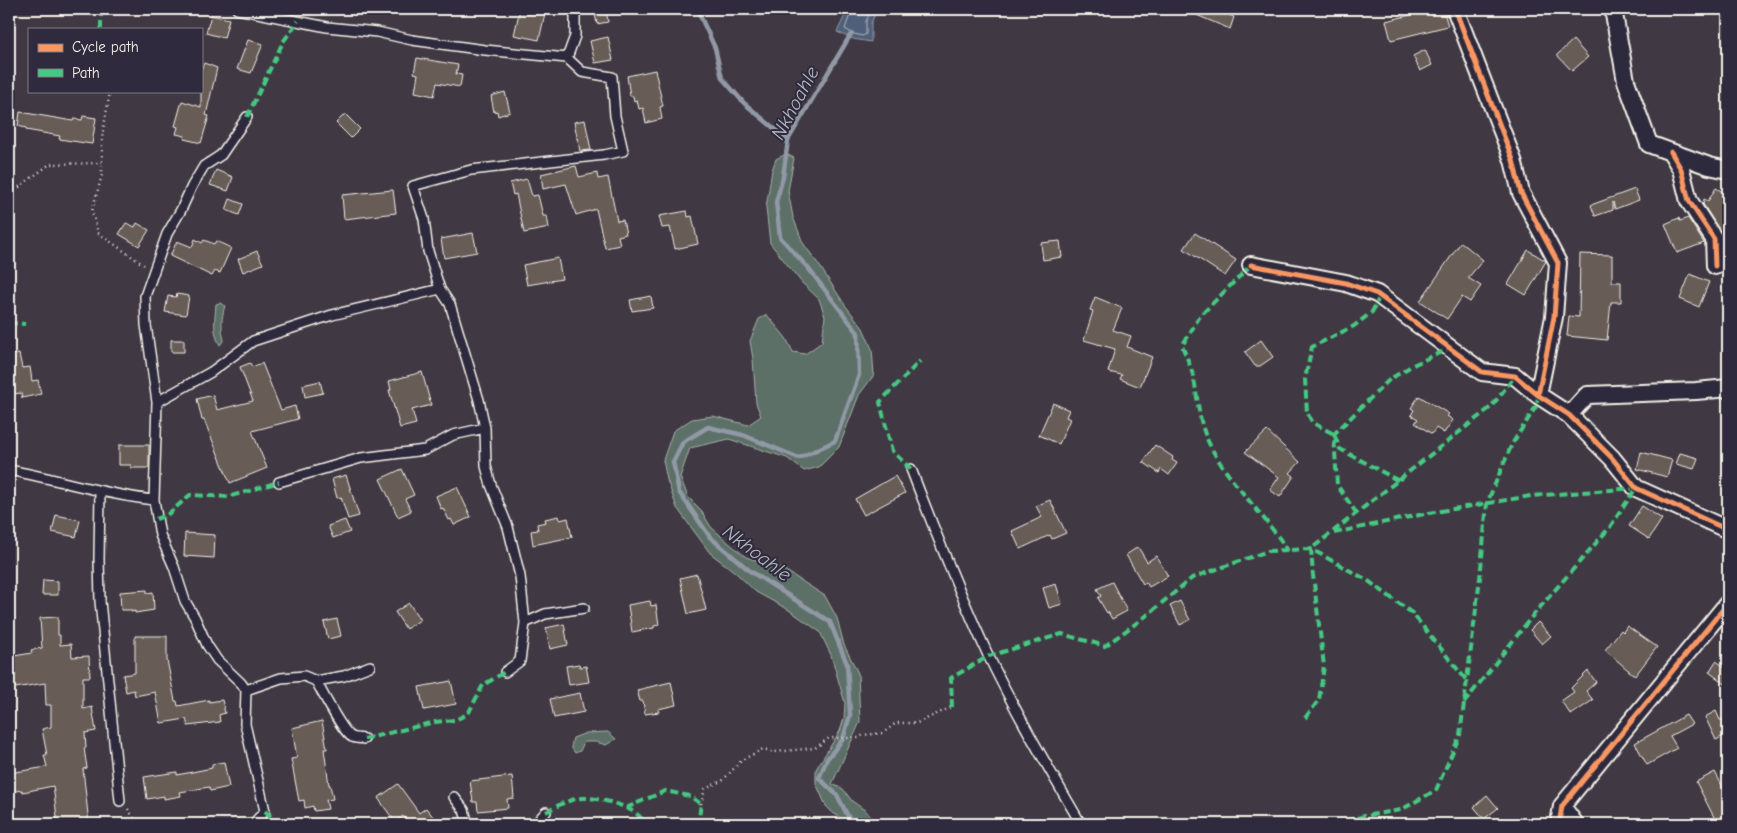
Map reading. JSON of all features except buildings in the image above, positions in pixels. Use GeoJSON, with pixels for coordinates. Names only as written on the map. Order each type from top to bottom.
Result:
{"type":"FeatureCollection","features":[{"type":"Feature","properties":{"kind":"street"},"geometry":{"type":"LineString","coordinates":[[1455,9],[1512,160],[1521,193],[1558,263],[1554,317],[1538,395]]}},
{"type":"Feature","properties":{"kind":"street"},"geometry":{"type":"LineString","coordinates":[[1612,9],[1626,81],[1649,144],[1709,166],[1728,170]]}},
{"type":"Feature","properties":{"kind":"street"},"geometry":{"type":"LineString","coordinates":[[1671,152],[1681,169],[1689,201],[1714,239],[1715,266]]}},
{"type":"Feature","properties":{"kind":"street"},"geometry":{"type":"LineString","coordinates":[[1251,265],[1346,283],[1378,294],[1482,372],[1515,376],[1538,395],[1569,415],[1612,458],[1636,488],[1728,530]]}},
{"type":"Feature","properties":{"kind":"street"},"geometry":{"type":"LineString","coordinates":[[1569,415],[1587,395],[1728,388]]}},
{"type":"Feature","properties":{"kind":"street"},"geometry":{"type":"LineString","coordinates":[[1559,824],[1562,806],[1728,603]]}},
{"type":"Feature","properties":{"kind":"street"},"geometry":{"type":"LineString","coordinates":[[1562,806],[1575,824]]}},
{"type":"Feature","properties":{"kind":"lane"},"geometry":{"type":"LineString","coordinates":[[237,9],[327,27],[377,32],[412,40],[566,58],[582,72],[612,77],[615,116],[623,151],[604,155],[471,170],[413,186],[424,219],[428,251],[440,289],[450,304],[479,400],[485,428],[486,466],[491,485],[508,527],[520,576],[525,622],[520,661],[505,672]]}},
{"type":"Feature","properties":{"kind":"lane"},"geometry":{"type":"LineString","coordinates":[[566,58],[575,36],[575,9]]}},
{"type":"Feature","properties":{"kind":"lane"},"geometry":{"type":"LineString","coordinates":[[247,117],[221,155],[204,166],[192,186],[167,234],[145,296],[146,325],[157,402],[154,500],[160,535],[174,567],[185,601],[217,660],[246,690],[245,724],[264,811],[253,824]]}},
{"type":"Feature","properties":{"kind":"lane"},"geometry":{"type":"LineString","coordinates":[[157,402],[211,372],[253,341],[332,315],[440,289]]}},
{"type":"Feature","properties":{"kind":"lane"},"geometry":{"type":"LineString","coordinates":[[279,482],[361,458],[425,450],[453,435],[485,428]]}},
{"type":"Feature","properties":{"kind":"lane"},"geometry":{"type":"LineString","coordinates":[[911,469],[944,558],[989,656],[1036,745],[1081,824]]}},
{"type":"Feature","properties":{"kind":"lane"},"geometry":{"type":"LineString","coordinates":[[9,470],[124,497],[154,500]]}},
{"type":"Feature","properties":{"kind":"lane"},"geometry":{"type":"LineString","coordinates":[[100,491],[100,601],[120,800]]}},
{"type":"Feature","properties":{"kind":"lane"},"geometry":{"type":"LineString","coordinates":[[525,622],[545,614],[584,608]]}},
{"type":"Feature","properties":{"kind":"lane"},"geometry":{"type":"LineString","coordinates":[[246,690],[281,678],[304,676],[316,681],[344,676],[370,666]]}},
{"type":"Feature","properties":{"kind":"lane"},"geometry":{"type":"LineString","coordinates":[[316,681],[346,732],[353,738],[364,739]]}},
{"type":"Feature","properties":{"kind":"lane"},"geometry":{"type":"LineString","coordinates":[[454,797],[464,810],[468,824]]}},
{"type":"Feature","properties":{"kind":"lane"},"geometry":{"type":"LineString","coordinates":[[535,824],[546,812]]}},
{"type":"Feature","properties":{"kind":"path"},"geometry":{"type":"LineString","coordinates":[[110,92],[102,138],[102,175],[92,211],[98,233],[129,256],[154,271]]}},
{"type":"Feature","properties":{"kind":"path"},"geometry":{"type":"LineString","coordinates":[[9,186],[19,187],[50,164],[102,163]]}},
{"type":"Feature","properties":{"kind":"path"},"geometry":{"type":"LineString","coordinates":[[701,804],[705,789],[723,780],[742,760],[763,749],[775,752],[815,748],[829,738],[859,738],[863,735],[883,733],[896,723],[917,723],[952,707]]}},
{"type":"Feature","properties":{"kind":"path"},"geometry":{"type":"LineString","coordinates":[[120,800],[131,812],[138,824]]}},
{"type":"Feature","properties":{"kind":"green space"},"geometry":{"type":"Polygon","coordinates":[[[786,154],[794,158],[788,191],[793,217],[803,243],[863,328],[872,349],[874,375],[859,395],[839,447],[819,467],[804,471],[787,458],[729,439],[690,448],[680,477],[688,497],[700,509],[711,527],[730,544],[746,557],[783,569],[825,596],[837,618],[844,645],[858,673],[860,722],[832,784],[843,789],[852,801],[866,811],[877,824],[848,824],[826,806],[816,783],[816,769],[840,731],[844,719],[845,703],[831,655],[820,632],[789,610],[756,592],[735,572],[710,553],[677,508],[667,480],[663,460],[673,431],[692,419],[713,416],[748,425],[761,416],[756,403],[750,341],[759,319],[767,315],[786,338],[793,352],[805,354],[822,342],[825,316],[819,299],[802,283],[770,243],[766,208],[772,170],[776,159],[786,154]]]}},
{"type":"Feature","properties":{"kind":"green space"},"geometry":{"type":"Polygon","coordinates":[[[220,303],[225,306],[222,323],[224,340],[220,345],[217,340],[215,325],[216,304],[220,303]]]}},
{"type":"Feature","properties":{"kind":"green space"},"geometry":{"type":"Polygon","coordinates":[[[608,732],[616,739],[606,745],[596,742],[584,742],[580,751],[575,753],[571,747],[573,738],[586,733],[608,732]]]}},
{"type":"Feature","properties":{"kind":"water"},"geometry":{"type":"Polygon","coordinates":[[[848,9],[881,9],[877,10],[871,23],[871,42],[853,39],[837,32],[848,9]]]}},
{"type":"Feature","properties":{"kind":"waterway"},"geometry":{"type":"LineString","coordinates":[[697,9],[715,48],[722,78],[744,103],[788,140]]}},
{"type":"Feature","properties":{"kind":"waterway","name":"Nkhoahle"},"geometry":{"type":"LineString","coordinates":[[851,34],[788,140],[783,177],[776,202],[780,237],[808,268],[858,333],[859,375],[835,441],[799,458],[743,435],[708,427],[683,442],[673,462],[679,492],[710,537],[750,571],[830,622],[847,664],[850,715],[843,739],[827,759],[819,778],[837,795],[852,824]]}},
{"type":"Feature","properties":{"kind":"marked path"},"geometry":{"type":"LineString","coordinates":[[101,9],[101,28]]}},
{"type":"Feature","properties":{"kind":"marked path"},"geometry":{"type":"LineString","coordinates":[[247,117],[283,42],[298,21]]}},
{"type":"Feature","properties":{"kind":"marked path"},"geometry":{"type":"LineString","coordinates":[[1251,265],[1200,316],[1182,346],[1193,375],[1200,415],[1207,439],[1234,483],[1288,551]]}},
{"type":"Feature","properties":{"kind":"marked path"},"geometry":{"type":"LineString","coordinates":[[1380,296],[1372,312],[1354,326],[1312,347],[1305,379],[1307,413],[1313,423],[1334,434],[1340,449],[1399,481]]}},
{"type":"Feature","properties":{"kind":"marked path"},"geometry":{"type":"LineString","coordinates":[[9,323],[25,324]]}},
{"type":"Feature","properties":{"kind":"marked path"},"geometry":{"type":"LineString","coordinates":[[1357,514],[1337,485],[1334,434],[1390,379],[1413,365],[1450,348]]}},
{"type":"Feature","properties":{"kind":"marked path"},"geometry":{"type":"LineString","coordinates":[[911,469],[892,451],[880,402],[920,361]]}},
{"type":"Feature","properties":{"kind":"marked path"},"geometry":{"type":"LineString","coordinates":[[952,707],[951,678],[989,656],[1062,634],[1105,646],[1146,616],[1192,578],[1268,551],[1311,549],[1491,407],[1515,376]]}},
{"type":"Feature","properties":{"kind":"marked path"},"geometry":{"type":"LineString","coordinates":[[1334,824],[1364,816],[1401,810],[1436,790],[1460,735],[1480,578],[1487,503],[1512,444],[1537,405],[1538,395]]}},
{"type":"Feature","properties":{"kind":"marked path"},"geometry":{"type":"LineString","coordinates":[[156,519],[167,515],[190,495],[228,497],[279,482]]}},
{"type":"Feature","properties":{"kind":"marked path"},"geometry":{"type":"LineString","coordinates":[[1334,533],[1429,513],[1531,496],[1636,488]]}},
{"type":"Feature","properties":{"kind":"marked path"},"geometry":{"type":"LineString","coordinates":[[1464,703],[1534,614],[1610,527],[1636,488]]}},
{"type":"Feature","properties":{"kind":"marked path"},"geometry":{"type":"LineString","coordinates":[[1305,718],[1319,700],[1324,666],[1311,549],[1367,580],[1412,613],[1467,681]]}},
{"type":"Feature","properties":{"kind":"marked path"},"geometry":{"type":"LineString","coordinates":[[364,739],[435,722],[455,720],[468,714],[483,685],[505,672]]}},
{"type":"Feature","properties":{"kind":"marked path"},"geometry":{"type":"LineString","coordinates":[[626,808],[665,791],[690,796],[701,804],[698,824]]}},
{"type":"Feature","properties":{"kind":"marked path"},"geometry":{"type":"LineString","coordinates":[[546,812],[572,800],[582,798],[595,799],[611,802],[633,811],[645,824]]}},
{"type":"Feature","properties":{"kind":"marked path"},"geometry":{"type":"LineString","coordinates":[[265,811],[279,824]]}},
{"type":"Feature","properties":{"kind":"cycle path"},"geometry":{"type":"LineString","coordinates":[[1455,9],[1513,160],[1521,193],[1558,263],[1554,317],[1538,395]]}},
{"type":"Feature","properties":{"kind":"cycle path"},"geometry":{"type":"LineString","coordinates":[[1671,152],[1681,169],[1689,201],[1714,239],[1715,266]]}},
{"type":"Feature","properties":{"kind":"cycle path"},"geometry":{"type":"LineString","coordinates":[[1251,265],[1346,283],[1377,294],[1482,372],[1515,376],[1538,395],[1569,415],[1612,458],[1636,488],[1728,530]]}},
{"type":"Feature","properties":{"kind":"cycle path"},"geometry":{"type":"LineString","coordinates":[[1559,824],[1562,806],[1728,603]]}}]}
